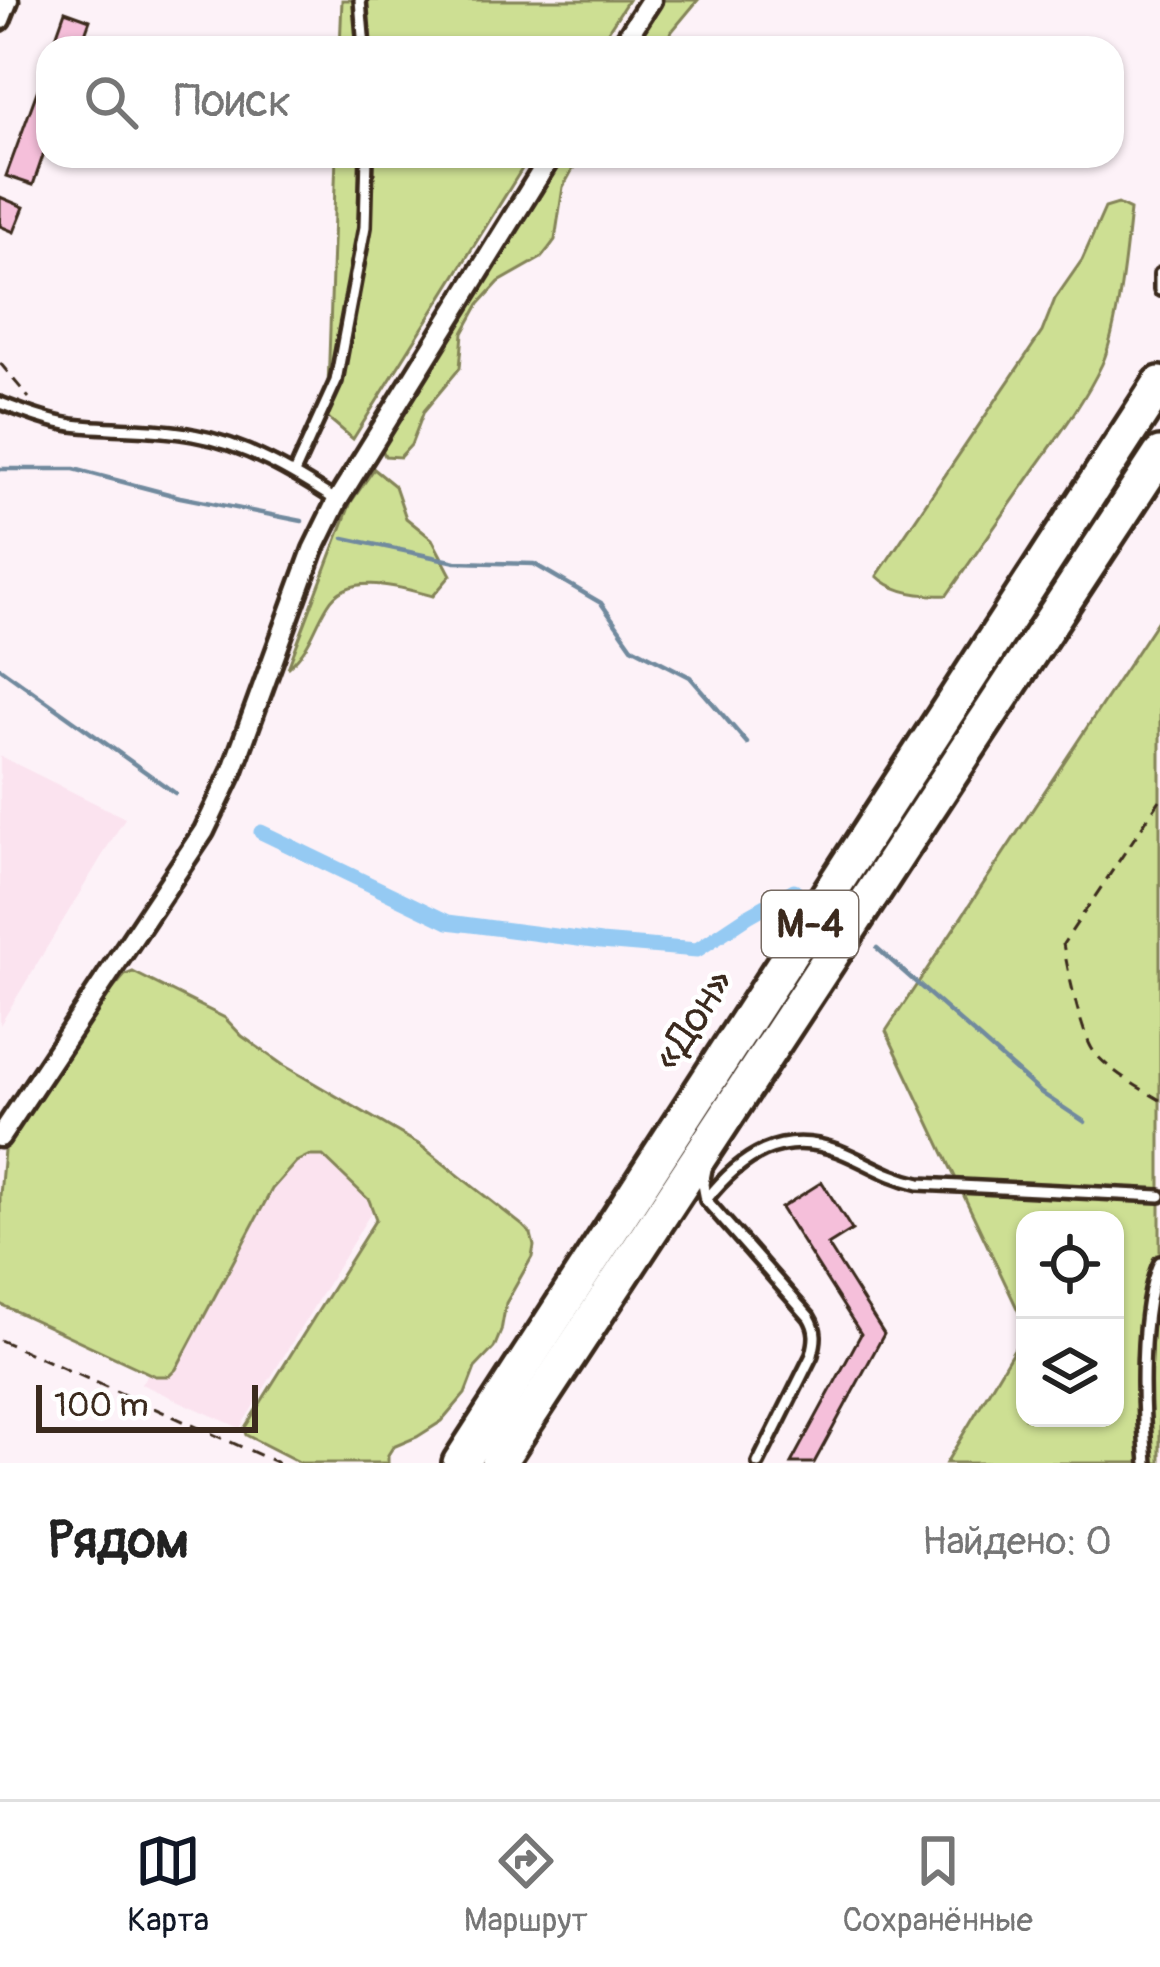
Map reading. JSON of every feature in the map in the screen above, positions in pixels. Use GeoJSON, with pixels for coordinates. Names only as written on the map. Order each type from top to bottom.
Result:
{"type":"FeatureCollection","features":[{"type":"Feature","properties":{"kind":"highway","name":"«Дон»"},"geometry":{"type":"LineString","coordinates":[[460,1463],[1160,385]]}},
{"type":"Feature","properties":{"kind":"highway","name":"«Дон»"},"geometry":{"type":"LineString","coordinates":[[498,1463],[1160,454]]}},
{"type":"Feature","properties":{"kind":"street"},"geometry":{"type":"LineString","coordinates":[[0,20],[8,0]]}},
{"type":"Feature","properties":{"kind":"street"},"geometry":{"type":"LineString","coordinates":[[628,36],[651,0]]}},
{"type":"Feature","properties":{"kind":"street"},"geometry":{"type":"LineString","coordinates":[[0,1137],[204,831],[232,772],[313,550],[337,501],[543,168]]}},
{"type":"Feature","properties":{"kind":"lane"},"geometry":{"type":"LineString","coordinates":[[360,0],[363,36]]}},
{"type":"Feature","properties":{"kind":"lane"},"geometry":{"type":"LineString","coordinates":[[294,473],[336,381],[365,227],[367,168]]}},
{"type":"Feature","properties":{"kind":"lane"},"geometry":{"type":"LineString","coordinates":[[1160,274],[1160,290]]}},
{"type":"Feature","properties":{"kind":"lane"},"geometry":{"type":"LineString","coordinates":[[0,403],[71,424],[192,434],[223,442],[294,473],[337,501]]}},
{"type":"Feature","properties":{"kind":"lane"},"geometry":{"type":"LineString","coordinates":[[731,1104],[705,1171],[706,1200],[809,1317],[817,1340],[758,1463]]}},
{"type":"Feature","properties":{"kind":"lane"},"geometry":{"type":"LineString","coordinates":[[706,1200],[747,1159],[771,1146],[796,1143],[841,1152],[892,1178],[919,1184],[1160,1196]]}},
{"type":"Feature","properties":{"kind":"lane"},"geometry":{"type":"LineString","coordinates":[[1147,1463],[1146,1314],[1160,1262]]}},
{"type":"Feature","properties":{"kind":"path"},"geometry":{"type":"LineString","coordinates":[[0,363],[44,419]]}},
{"type":"Feature","properties":{"kind":"path"},"geometry":{"type":"LineString","coordinates":[[1160,800],[1064,944],[1068,974],[1092,1051],[1160,1100]]}},
{"type":"Feature","properties":{"kind":"path"},"geometry":{"type":"LineString","coordinates":[[0,1340],[278,1463]]}},
{"type":"Feature","properties":{"kind":"shaded area"},"geometry":{"type":"Polygon","coordinates":[[[0,756],[125,818],[0,1025],[0,756]]]}},
{"type":"Feature","properties":{"kind":"shaded area"},"geometry":{"type":"Polygon","coordinates":[[[301,1127],[378,1201],[240,1428],[141,1384],[301,1127]]]}},
{"type":"Feature","properties":{"kind":"green space"},"geometry":{"type":"Polygon","coordinates":[[[342,0],[628,0],[605,36],[340,36],[342,0]]]}},
{"type":"Feature","properties":{"kind":"green space"},"geometry":{"type":"Polygon","coordinates":[[[658,0],[698,0],[668,36],[635,36],[658,0]]]}},
{"type":"Feature","properties":{"kind":"green space"},"geometry":{"type":"Polygon","coordinates":[[[336,168],[522,168],[353,439],[327,417],[336,168]]]}},
{"type":"Feature","properties":{"kind":"green space"},"geometry":{"type":"Polygon","coordinates":[[[551,168],[573,168],[563,187],[555,240],[541,258],[499,282],[479,304],[463,333],[460,368],[424,411],[411,445],[400,457],[385,456],[379,443],[551,168]]]}},
{"type":"Feature","properties":{"kind":"green space"},"geometry":{"type":"Polygon","coordinates":[[[1118,204],[1130,210],[1117,310],[1108,349],[1080,404],[947,595],[909,592],[884,582],[877,576],[1042,332],[1105,208],[1118,204]]]}},
{"type":"Feature","properties":{"kind":"green space"},"geometry":{"type":"Polygon","coordinates":[[[374,469],[395,486],[406,518],[432,539],[451,575],[433,596],[376,584],[337,594],[288,668],[351,502],[374,469]]]}},
{"type":"Feature","properties":{"kind":"green space"},"geometry":{"type":"Polygon","coordinates":[[[1160,617],[1160,1463],[946,1463],[1016,1346],[1016,1427],[1124,1427],[1124,1211],[1016,1211],[1016,1306],[886,1031],[1160,617]]]}},
{"type":"Feature","properties":{"kind":"green space"},"geometry":{"type":"Polygon","coordinates":[[[133,972],[225,1018],[283,1065],[420,1145],[531,1234],[532,1257],[506,1303],[494,1348],[475,1368],[465,1394],[442,1421],[393,1447],[388,1463],[301,1463],[246,1435],[244,1429],[376,1219],[369,1200],[323,1156],[296,1162],[272,1189],[169,1376],[155,1376],[0,1304],[4,1150],[95,1010],[133,972]]]}},
{"type":"Feature","properties":{"kind":"building"},"geometry":{"type":"Polygon","coordinates":[[[65,11],[90,20],[84,36],[56,36],[65,11]]]}},
{"type":"Feature","properties":{"kind":"building"},"geometry":{"type":"Polygon","coordinates":[[[36,94],[39,168],[33,185],[6,176],[36,94]]]}},
{"type":"Feature","properties":{"kind":"building"},"geometry":{"type":"Polygon","coordinates":[[[0,197],[24,207],[14,232],[0,226],[0,197]]]}},
{"type":"Feature","properties":{"kind":"building"},"geometry":{"type":"Polygon","coordinates":[[[822,1182],[852,1230],[828,1245],[884,1334],[814,1463],[791,1463],[861,1334],[781,1208],[822,1182]]]}},
{"type":"Feature","properties":{"kind":"waterway"},"geometry":{"type":"LineString","coordinates":[[0,469],[74,469],[180,497],[302,521]]}},
{"type":"Feature","properties":{"kind":"waterway"},"geometry":{"type":"LineString","coordinates":[[344,538],[456,562],[534,564],[601,603],[632,647],[690,677],[747,743]]}},
{"type":"Feature","properties":{"kind":"waterway"},"geometry":{"type":"LineString","coordinates":[[0,668],[175,793]]}},
{"type":"Feature","properties":{"kind":"waterway"},"geometry":{"type":"LineString","coordinates":[[261,832],[448,922],[601,942],[697,950],[794,890]]}},
{"type":"Feature","properties":{"kind":"waterway"},"geometry":{"type":"LineString","coordinates":[[877,948],[1040,1092],[1085,1122]]}}]}
